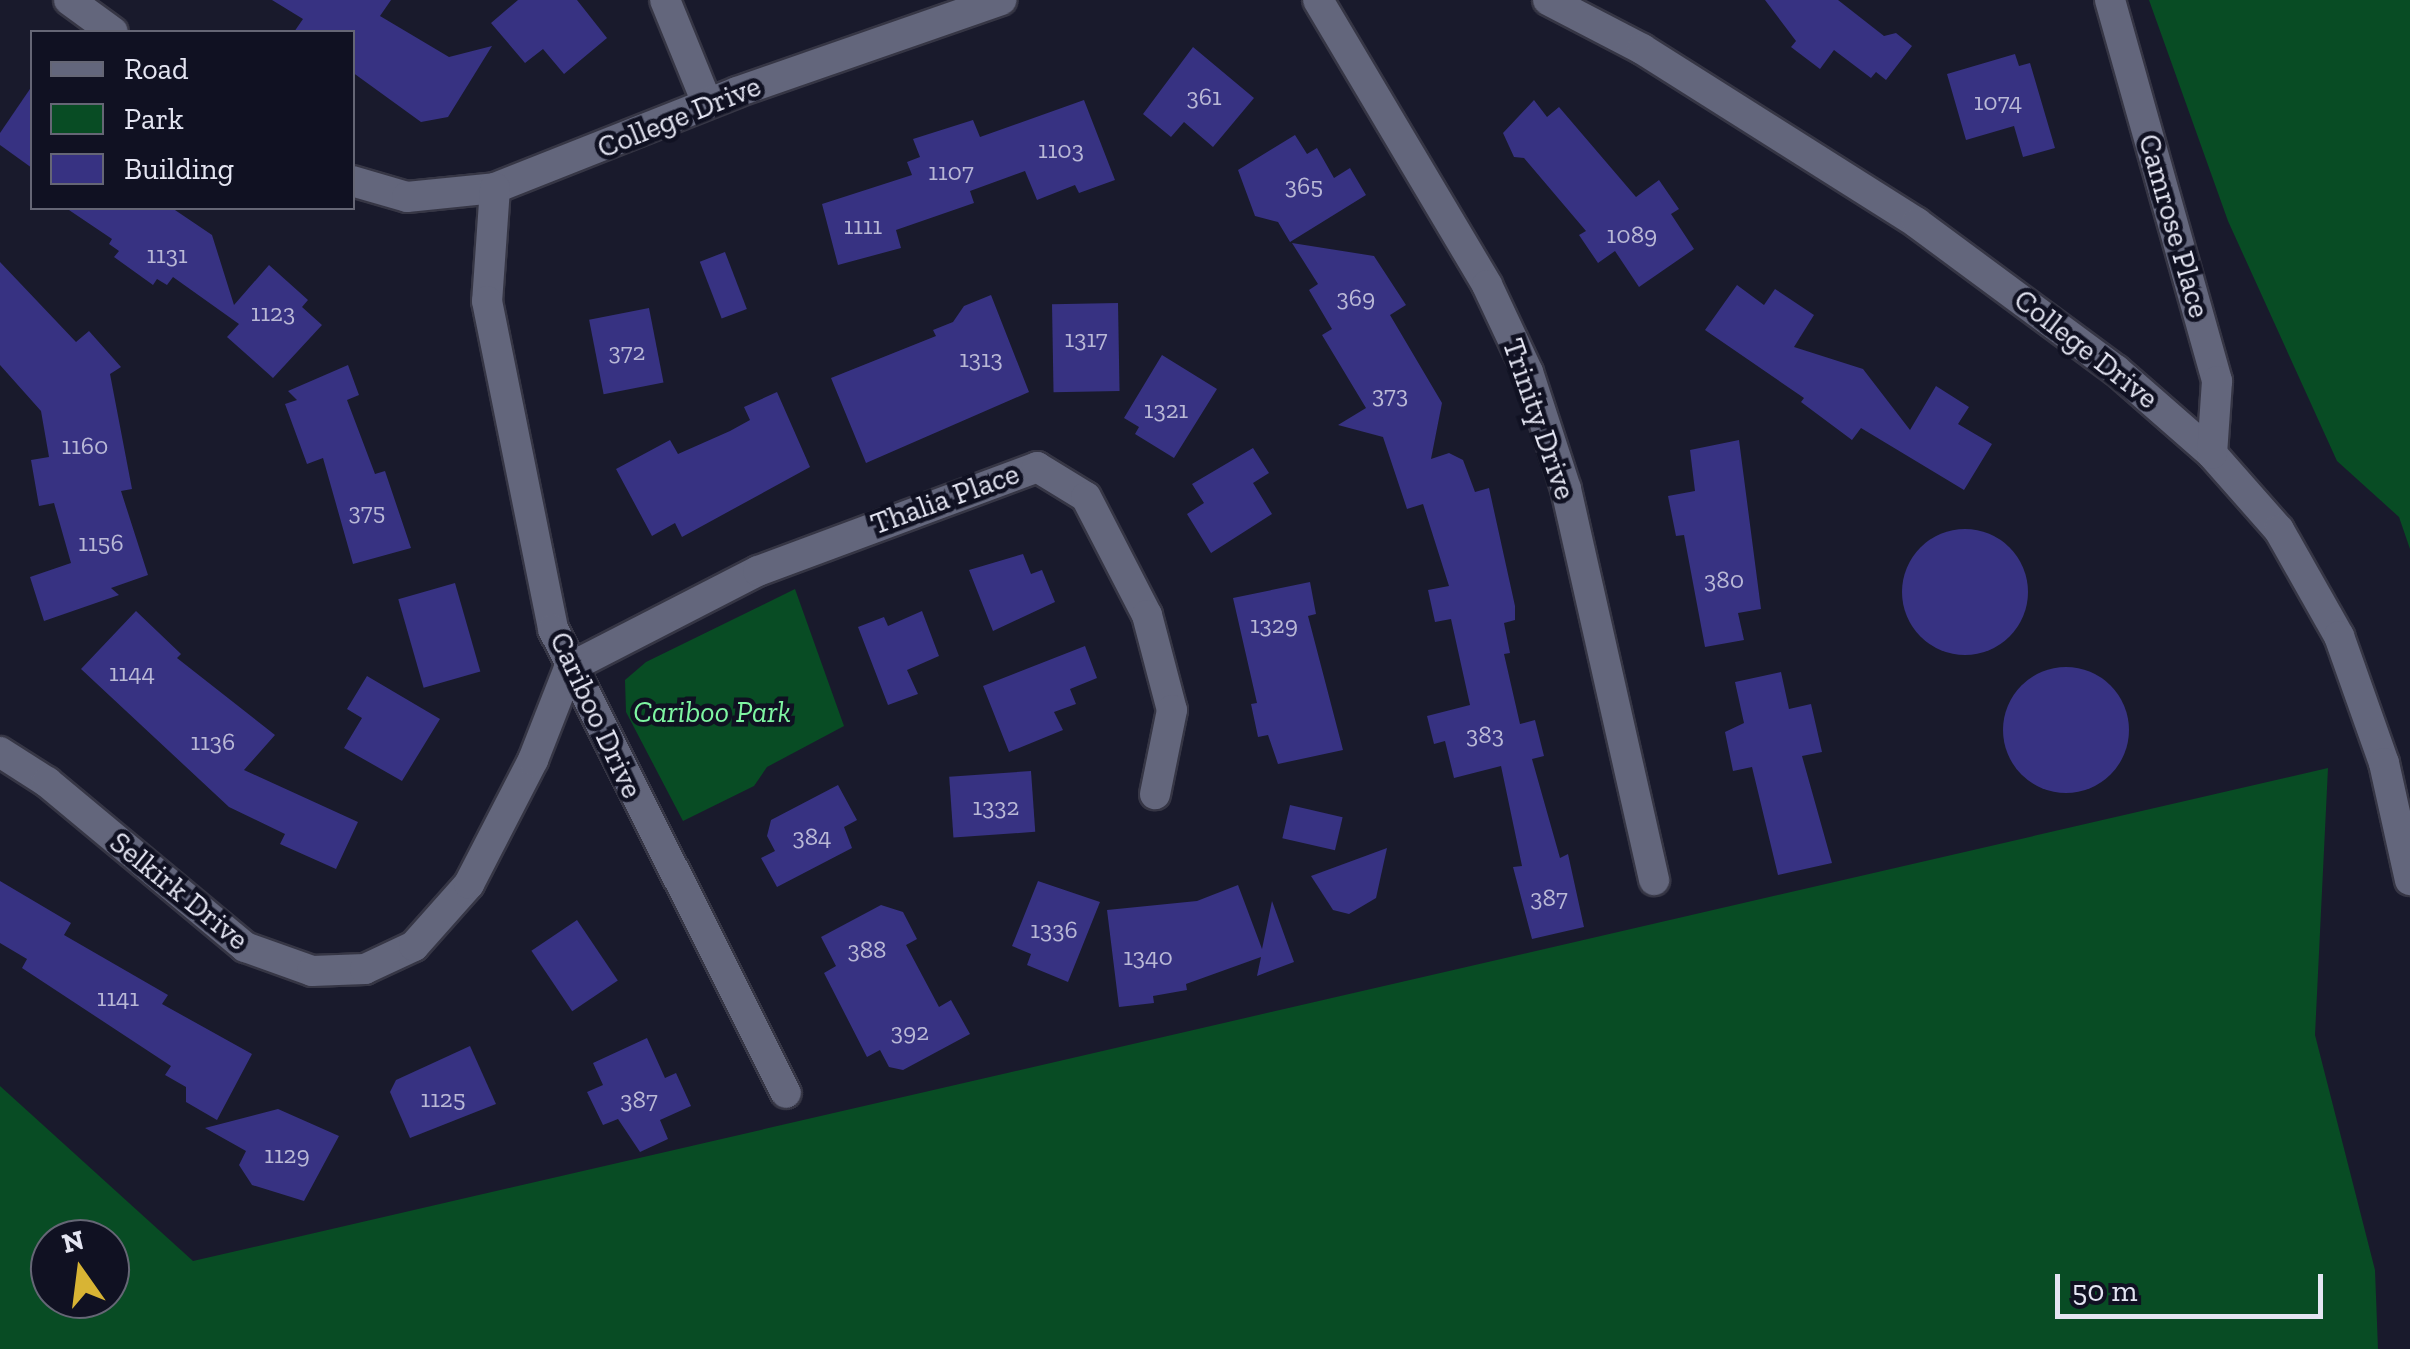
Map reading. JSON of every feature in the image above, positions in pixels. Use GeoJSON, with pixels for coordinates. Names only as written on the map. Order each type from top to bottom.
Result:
{"type":"FeatureCollection","features":[{"type":"Feature","properties":{"kind":"street"},"geometry":{"type":"LineString","coordinates":[[69,0],[110,30]]}},
{"type":"Feature","properties":{"kind":"street"},"geometry":{"type":"LineString","coordinates":[[665,0],[707,104]]}},
{"type":"Feature","properties":{"kind":"street","name":"College Drive"},"geometry":{"type":"LineString","coordinates":[[355,182],[422,197],[494,188],[707,104],[1001,0]]}},
{"type":"Feature","properties":{"kind":"street","name":"Trinity Drive"},"geometry":{"type":"LineString","coordinates":[[1318,0],[1487,285],[1528,372],[1566,490],[1654,880]]}},
{"type":"Feature","properties":{"kind":"street","name":"College Drive"},"geometry":{"type":"LineString","coordinates":[[1548,0],[1588,8],[1917,223],[2102,359],[2212,454],[2279,530],[2339,636],[2384,763],[2410,880]]}},
{"type":"Feature","properties":{"kind":"street","name":"Camrose Place"},"geometry":{"type":"LineString","coordinates":[[2110,0],[2217,381],[2212,454]]}},
{"type":"Feature","properties":{"kind":"street","name":"Cariboo Drive"},"geometry":{"type":"LineString","coordinates":[[494,188],[490,327],[554,629],[569,668],[786,1092]]}},
{"type":"Feature","properties":{"kind":"street","name":"Thalia Place"},"geometry":{"type":"LineString","coordinates":[[569,668],[758,571],[1037,467],[1086,498],[1147,615],[1172,710],[1155,794]]}},
{"type":"Feature","properties":{"kind":"street","name":"Selkirk Drive"},"geometry":{"type":"LineString","coordinates":[[0,752],[47,782],[245,947],[292,967],[348,972],[414,946],[462,895],[510,810],[569,668]]}},
{"type":"Feature","properties":{"kind":"green space"},"geometry":{"type":"Polygon","coordinates":[[[2149,0],[2410,0],[2410,549],[2399,517],[2337,461],[2228,221],[2149,0]]]}},
{"type":"Feature","properties":{"kind":"green space","name":"Cariboo Park"},"geometry":{"type":"Polygon","coordinates":[[[795,589],[844,726],[767,767],[754,786],[683,821],[626,712],[625,680],[646,662],[795,589]]]}},
{"type":"Feature","properties":{"kind":"green space"},"geometry":{"type":"Polygon","coordinates":[[[2328,768],[2315,1035],[2375,1270],[2378,1349],[0,1349],[0,1086],[193,1261],[2328,768]]]}},
{"type":"Feature","properties":{"kind":"building"},"geometry":{"type":"Polygon","coordinates":[[[272,0],[391,0],[380,16],[449,57],[492,46],[448,117],[421,122],[355,74],[355,30],[295,30],[303,19],[272,0]]]}},
{"type":"Feature","properties":{"kind":"building"},"geometry":{"type":"Polygon","coordinates":[[[518,0],[577,0],[607,38],[564,74],[543,49],[525,63],[491,23],[518,0]]]}},
{"type":"Feature","properties":{"kind":"building"},"geometry":{"type":"Polygon","coordinates":[[[1765,0],[1838,0],[1884,36],[1896,33],[1912,46],[1886,80],[1876,72],[1871,78],[1834,50],[1820,69],[1791,47],[1796,41],[1765,0]]]}},
{"type":"Feature","properties":{"kind":"building"},"geometry":{"type":"Polygon","coordinates":[[[1193,47],[1254,98],[1213,147],[1184,122],[1171,137],[1143,114],[1193,47]]]}},
{"type":"Feature","properties":{"kind":"building"},"geometry":{"type":"Polygon","coordinates":[[[2015,54],[2019,66],[2030,63],[2055,148],[2023,157],[2014,126],[1966,140],[1947,74],[2015,54]]]}},
{"type":"Feature","properties":{"kind":"building"},"geometry":{"type":"Polygon","coordinates":[[[30,89],[30,167],[0,145],[0,133],[30,89]]]}},
{"type":"Feature","properties":{"kind":"building"},"geometry":{"type":"Polygon","coordinates":[[[1084,100],[1115,180],[1079,193],[1075,185],[1037,200],[1025,171],[970,191],[974,203],[896,230],[901,248],[838,265],[822,204],[912,175],[907,162],[920,157],[913,139],[973,120],[980,137],[1084,100]]]}},
{"type":"Feature","properties":{"kind":"building"},"geometry":{"type":"Polygon","coordinates":[[[1534,100],[1547,117],[1559,107],[1636,197],[1659,180],[1679,209],[1671,214],[1694,249],[1639,287],[1615,251],[1598,263],[1579,235],[1586,231],[1524,158],[1514,157],[1503,133],[1534,100]]]}},
{"type":"Feature","properties":{"kind":"building"},"geometry":{"type":"Polygon","coordinates":[[[1295,135],[1307,154],[1317,148],[1334,178],[1350,168],[1366,195],[1290,242],[1278,222],[1255,216],[1238,170],[1295,135]]]}},
{"type":"Feature","properties":{"kind":"building"},"geometry":{"type":"Polygon","coordinates":[[[69,210],[175,210],[212,235],[234,305],[269,265],[308,300],[302,307],[322,325],[273,378],[227,337],[239,324],[173,277],[167,285],[157,279],[153,285],[114,257],[119,251],[109,244],[112,239],[69,210]]]}},
{"type":"Feature","properties":{"kind":"building"},"geometry":{"type":"Polygon","coordinates":[[[1292,243],[1374,256],[1406,305],[1390,315],[1442,403],[1431,459],[1449,453],[1463,460],[1475,492],[1489,488],[1515,606],[1515,620],[1504,623],[1510,653],[1504,654],[1520,724],[1535,720],[1544,756],[1532,759],[1560,858],[1568,854],[1584,927],[1532,939],[1513,867],[1522,866],[1501,766],[1454,778],[1445,741],[1434,744],[1427,716],[1470,705],[1451,619],[1435,622],[1428,590],[1449,586],[1423,504],[1407,509],[1383,437],[1338,425],[1366,408],[1322,335],[1332,329],[1309,290],[1318,284],[1292,243]]]}},
{"type":"Feature","properties":{"kind":"building"},"geometry":{"type":"Polygon","coordinates":[[[725,252],[747,309],[722,319],[700,262],[725,252]]]}},
{"type":"Feature","properties":{"kind":"building"},"geometry":{"type":"Polygon","coordinates":[[[0,262],[76,342],[89,331],[121,367],[110,374],[132,489],[121,491],[148,575],[111,588],[119,595],[44,621],[30,577],[71,563],[54,503],[39,506],[31,460],[49,457],[41,411],[0,365],[0,262]]]}},
{"type":"Feature","properties":{"kind":"building"},"geometry":{"type":"Polygon","coordinates":[[[1737,285],[1764,305],[1775,289],[1814,315],[1794,347],[1863,369],[1910,430],[1936,386],[1969,407],[1958,424],[1992,444],[1964,490],[1861,428],[1852,440],[1801,402],[1804,398],[1705,330],[1737,285]]]}},
{"type":"Feature","properties":{"kind":"building"},"geometry":{"type":"Polygon","coordinates":[[[991,295],[1029,392],[866,463],[831,378],[936,336],[933,330],[953,322],[964,306],[991,295]]]}},
{"type":"Feature","properties":{"kind":"building"},"geometry":{"type":"Polygon","coordinates":[[[1118,303],[1120,391],[1054,392],[1052,304],[1118,303]]]}},
{"type":"Feature","properties":{"kind":"building"},"geometry":{"type":"Polygon","coordinates":[[[649,308],[664,383],[604,394],[589,320],[649,308]]]}},
{"type":"Feature","properties":{"kind":"building"},"geometry":{"type":"Polygon","coordinates":[[[1162,355],[1217,389],[1174,458],[1135,434],[1139,427],[1124,418],[1162,355]]]}},
{"type":"Feature","properties":{"kind":"building"},"geometry":{"type":"Polygon","coordinates":[[[348,365],[359,395],[347,400],[375,474],[385,471],[411,548],[353,564],[323,458],[307,464],[285,404],[297,400],[288,391],[348,365]]]}},
{"type":"Feature","properties":{"kind":"building"},"geometry":{"type":"Polygon","coordinates":[[[777,392],[810,467],[682,537],[675,523],[652,536],[616,469],[670,440],[678,454],[730,431],[750,420],[744,407],[777,392]]]}},
{"type":"Feature","properties":{"kind":"building"},"geometry":{"type":"Polygon","coordinates":[[[1739,440],[1761,609],[1738,613],[1744,640],[1705,647],[1684,535],[1676,536],[1668,496],[1695,491],[1690,450],[1739,440]]]}},
{"type":"Feature","properties":{"kind":"building"},"geometry":{"type":"Polygon","coordinates":[[[1253,448],[1269,473],[1253,483],[1272,514],[1211,553],[1187,514],[1204,503],[1192,484],[1253,448]]]}},
{"type":"Feature","properties":{"kind":"building"},"geometry":{"type":"Polygon","coordinates":[[[1965,529],[1989,533],[2010,547],[2024,568],[2028,592],[2024,616],[2010,637],[1989,651],[1965,655],[1941,651],[1920,637],[1906,616],[1902,592],[1906,568],[1920,547],[1941,533],[1965,529]]]}},
{"type":"Feature","properties":{"kind":"building"},"geometry":{"type":"Polygon","coordinates":[[[1023,554],[1031,574],[1042,570],[1055,602],[993,631],[969,570],[1023,554]]]}},
{"type":"Feature","properties":{"kind":"building"},"geometry":{"type":"Polygon","coordinates":[[[1310,582],[1316,614],[1308,616],[1343,750],[1278,764],[1268,735],[1258,737],[1251,704],[1257,703],[1233,598],[1310,582]]]}},
{"type":"Feature","properties":{"kind":"building"},"geometry":{"type":"Polygon","coordinates":[[[455,583],[480,671],[424,688],[398,599],[455,583]]]}},
{"type":"Feature","properties":{"kind":"building"},"geometry":{"type":"Polygon","coordinates":[[[136,611],[181,654],[177,658],[275,735],[244,770],[358,822],[336,869],[280,844],[285,834],[229,807],[81,669],[136,611]]]}},
{"type":"Feature","properties":{"kind":"building"},"geometry":{"type":"Polygon","coordinates":[[[922,611],[939,656],[907,670],[918,694],[888,705],[858,627],[884,617],[888,626],[922,611]]]}},
{"type":"Feature","properties":{"kind":"building"},"geometry":{"type":"Polygon","coordinates":[[[1085,646],[1097,678],[1070,689],[1076,704],[1054,712],[1063,730],[1009,752],[983,686],[1085,646]]]}},
{"type":"Feature","properties":{"kind":"building"},"geometry":{"type":"Polygon","coordinates":[[[2066,667],[2090,672],[2111,685],[2124,706],[2129,730],[2124,754],[2111,775],[2090,788],[2066,793],[2042,788],[2021,775],[2008,754],[2003,730],[2008,706],[2021,685],[2042,672],[2066,667]]]}},
{"type":"Feature","properties":{"kind":"building"},"geometry":{"type":"Polygon","coordinates":[[[1781,672],[1789,709],[1811,704],[1822,752],[1802,756],[1832,863],[1778,875],[1752,767],[1733,771],[1725,732],[1744,723],[1735,682],[1781,672]]]}},
{"type":"Feature","properties":{"kind":"building"},"geometry":{"type":"Polygon","coordinates":[[[367,676],[440,719],[402,781],[344,748],[362,718],[347,709],[367,676]]]}},
{"type":"Feature","properties":{"kind":"building"},"geometry":{"type":"Polygon","coordinates":[[[1031,771],[1035,832],[953,838],[949,777],[1031,771]]]}},
{"type":"Feature","properties":{"kind":"building"},"geometry":{"type":"Polygon","coordinates":[[[838,785],[857,820],[844,827],[852,848],[777,887],[761,858],[775,851],[767,836],[771,820],[838,785]]]}},
{"type":"Feature","properties":{"kind":"building"},"geometry":{"type":"Polygon","coordinates":[[[1290,805],[1343,817],[1335,850],[1282,838],[1290,805]]]}},
{"type":"Feature","properties":{"kind":"building"},"geometry":{"type":"Polygon","coordinates":[[[1387,848],[1376,898],[1349,914],[1333,910],[1311,876],[1387,848]]]}},
{"type":"Feature","properties":{"kind":"building"},"geometry":{"type":"Polygon","coordinates":[[[0,881],[71,923],[64,935],[168,995],[162,1004],[252,1054],[217,1120],[186,1102],[186,1087],[165,1075],[171,1066],[22,968],[27,959],[0,943],[0,881]]]}},
{"type":"Feature","properties":{"kind":"building"},"geometry":{"type":"Polygon","coordinates":[[[1038,881],[1100,902],[1068,982],[1027,965],[1031,954],[1012,946],[1038,881]]]}},
{"type":"Feature","properties":{"kind":"building"},"geometry":{"type":"Polygon","coordinates":[[[1238,885],[1262,949],[1272,901],[1294,962],[1257,976],[1261,957],[1186,984],[1187,990],[1153,996],[1154,1003],[1119,1007],[1107,910],[1197,901],[1238,885]]]}},
{"type":"Feature","properties":{"kind":"building"},"geometry":{"type":"Polygon","coordinates":[[[881,905],[903,912],[917,939],[906,945],[939,1007],[951,1000],[970,1034],[903,1070],[889,1067],[880,1050],[867,1057],[824,973],[836,966],[821,937],[881,905]]]}},
{"type":"Feature","properties":{"kind":"building"},"geometry":{"type":"Polygon","coordinates":[[[577,920],[618,981],[572,1011],[531,951],[577,920]]]}},
{"type":"Feature","properties":{"kind":"building"},"geometry":{"type":"Polygon","coordinates":[[[647,1038],[665,1078],[676,1073],[691,1106],[660,1120],[668,1139],[640,1152],[618,1119],[603,1125],[587,1092],[603,1085],[593,1063],[647,1038]]]}},
{"type":"Feature","properties":{"kind":"building"},"geometry":{"type":"Polygon","coordinates":[[[470,1046],[496,1104],[410,1138],[390,1092],[396,1080],[470,1046]]]}},
{"type":"Feature","properties":{"kind":"building"},"geometry":{"type":"Polygon","coordinates":[[[278,1109],[339,1136],[304,1201],[252,1185],[239,1165],[246,1151],[205,1128],[278,1109]]]}}]}
